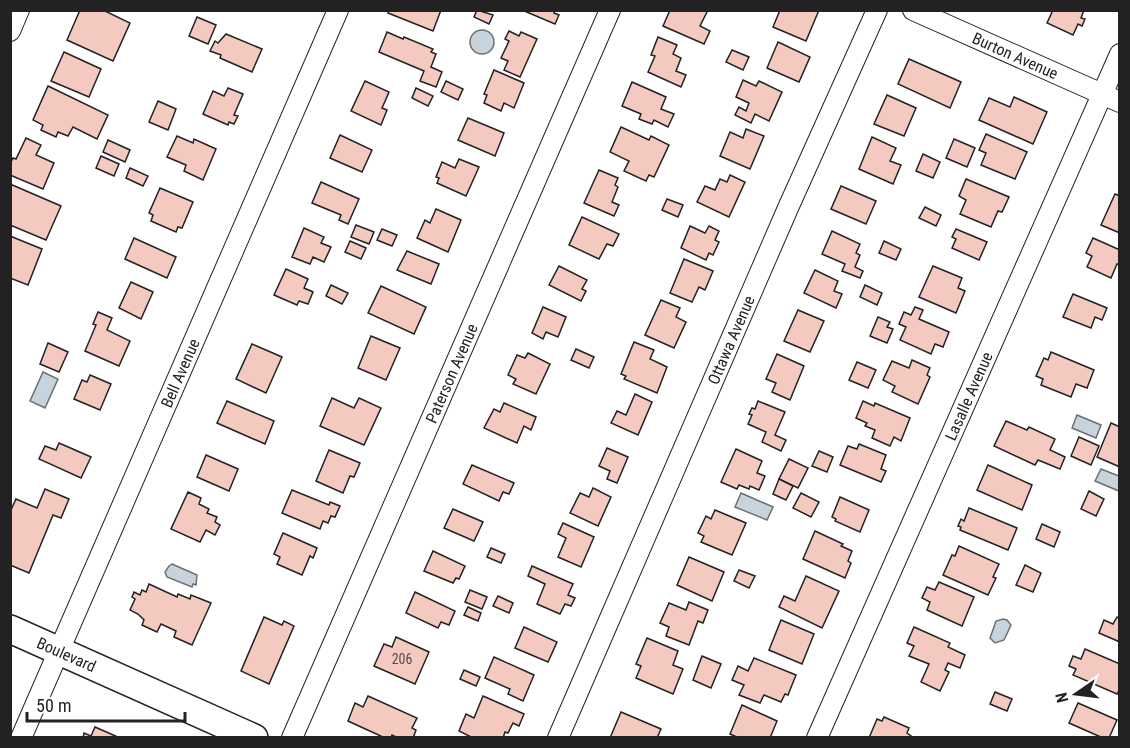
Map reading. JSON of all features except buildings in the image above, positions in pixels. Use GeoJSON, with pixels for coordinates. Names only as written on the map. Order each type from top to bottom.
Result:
{"type":"FeatureCollection","features":[{"type":"Feature","properties":{"kind":"street"},"geometry":{"type":"LineString","coordinates":[[10,31],[19,10]]}},
{"type":"Feature","properties":{"kind":"street","name":"Bell Avenue"},"geometry":{"type":"LineString","coordinates":[[21,738],[338,10]]}},
{"type":"Feature","properties":{"kind":"street","name":"Paterson Avenue"},"geometry":{"type":"LineString","coordinates":[[292,738],[610,10]]}},
{"type":"Feature","properties":{"kind":"street","name":"Ottawa Avenue"},"geometry":{"type":"LineString","coordinates":[[558,738],[788,208],[877,10]]}},
{"type":"Feature","properties":{"kind":"street","name":"Burton Avenue"},"geometry":{"type":"LineString","coordinates":[[913,10],[1111,98]]}},
{"type":"Feature","properties":{"kind":"street","name":"Lasalle Avenue"},"geometry":{"type":"LineString","coordinates":[[818,738],[1111,98],[1119,54]]}},
{"type":"Feature","properties":{"kind":"street","name":"Boulevard"},"geometry":{"type":"LineString","coordinates":[[10,629],[254,738]]}},
{"type":"Feature","properties":{"kind":"shaded area"},"geometry":{"type":"Polygon","coordinates":[[[482,30],[491,33],[494,42],[491,51],[482,54],[473,51],[470,42],[473,33],[482,30]]]}},
{"type":"Feature","properties":{"kind":"shaded area"},"geometry":{"type":"Polygon","coordinates":[[[43,372],[58,379],[45,408],[30,401],[43,372]]]}},
{"type":"Feature","properties":{"kind":"shaded area"},"geometry":{"type":"Polygon","coordinates":[[[1077,415],[1101,425],[1096,438],[1072,428],[1077,415]]]}},
{"type":"Feature","properties":{"kind":"shaded area"},"geometry":{"type":"Polygon","coordinates":[[[1101,469],[1119,476],[1119,491],[1095,481],[1101,469]]]}},
{"type":"Feature","properties":{"kind":"shaded area"},"geometry":{"type":"Polygon","coordinates":[[[741,493],[773,507],[767,520],[735,507],[741,493]]]}},
{"type":"Feature","properties":{"kind":"shaded area"},"geometry":{"type":"Polygon","coordinates":[[[172,564],[197,575],[196,585],[193,584],[192,587],[167,577],[165,572],[172,564]]]}},
{"type":"Feature","properties":{"kind":"shaded area"},"geometry":{"type":"Polygon","coordinates":[[[1003,619],[1011,625],[1004,640],[995,643],[990,638],[996,621],[1003,619]]]}}]}
